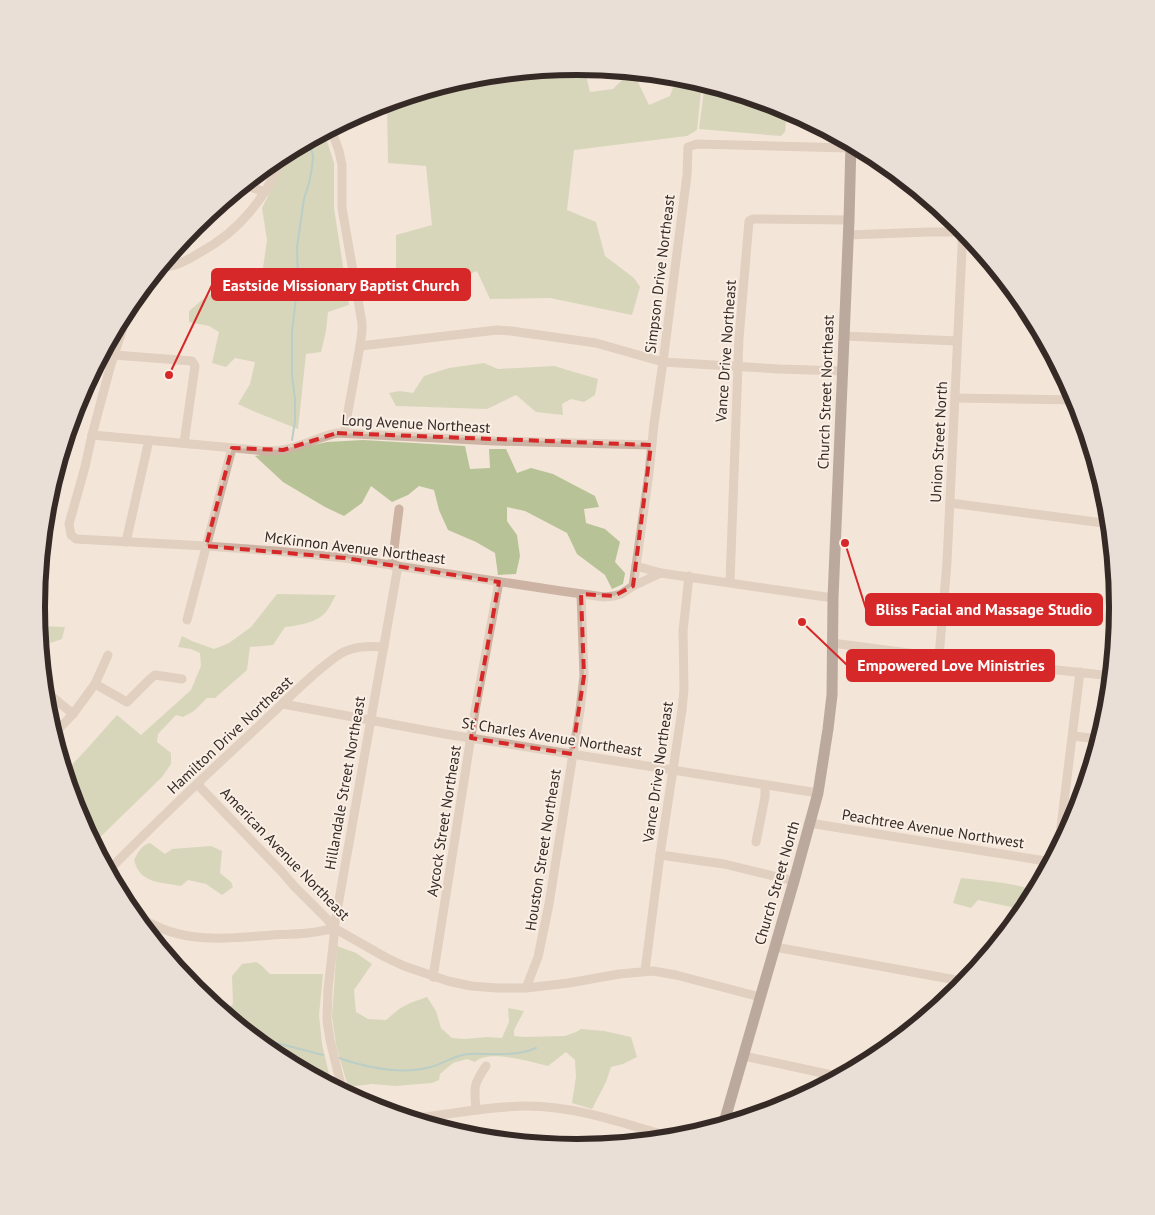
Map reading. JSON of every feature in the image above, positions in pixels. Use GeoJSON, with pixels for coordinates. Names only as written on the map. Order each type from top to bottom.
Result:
{"type":"FeatureCollection","features":[{"type":"Feature","properties":{"kind":"main road","name":"Church Street Northeast"},"geometry":{"type":"LineString","coordinates":[[832,643],[832,598],[849,220],[850,150]]}},
{"type":"Feature","properties":{"kind":"main road","name":"Church Street North"},"geometry":{"type":"LineString","coordinates":[[725,1119],[818,793],[832,694],[832,643]]}},
{"type":"Feature","properties":{"kind":"street"},"geometry":{"type":"LineString","coordinates":[[333,135],[342,165],[342,208],[362,323],[360,346],[344,433]]}},
{"type":"Feature","properties":{"kind":"street","name":"Simpson Drive Northeast"},"geometry":{"type":"LineString","coordinates":[[636,566],[687,175],[688,147],[697,144],[842,145]]}},
{"type":"Feature","properties":{"kind":"street"},"geometry":{"type":"LineString","coordinates":[[169,266],[178,264],[221,240],[246,217],[265,192],[277,169]]}},
{"type":"Feature","properties":{"kind":"street"},"geometry":{"type":"LineString","coordinates":[[250,187],[265,192]]}},
{"type":"Feature","properties":{"kind":"street","name":"Vance Drive Northeast"},"geometry":{"type":"LineString","coordinates":[[730,582],[739,338],[749,221],[753,219],[849,220]]}},
{"type":"Feature","properties":{"kind":"street"},"geometry":{"type":"LineString","coordinates":[[848,235],[954,231]]}},
{"type":"Feature","properties":{"kind":"street","name":"Union Street North"},"geometry":{"type":"LineString","coordinates":[[939,657],[947,562],[962,242]]}},
{"type":"Feature","properties":{"kind":"street"},"geometry":{"type":"LineString","coordinates":[[360,346],[497,330],[596,343],[663,362],[842,371]]}},
{"type":"Feature","properties":{"kind":"street"},"geometry":{"type":"LineString","coordinates":[[92,435],[121,334]]}},
{"type":"Feature","properties":{"kind":"street"},"geometry":{"type":"LineString","coordinates":[[844,336],[958,341]]}},
{"type":"Feature","properties":{"kind":"street"},"geometry":{"type":"LineString","coordinates":[[106,361],[112,359],[192,361],[195,366],[184,443]]}},
{"type":"Feature","properties":{"kind":"street"},"geometry":{"type":"LineString","coordinates":[[955,398],[1067,400]]}},
{"type":"Feature","properties":{"kind":"street","name":"Long Avenue Northeast"},"geometry":{"type":"LineString","coordinates":[[92,435],[266,451],[295,447],[326,435],[337,433],[495,441],[651,445]]}},
{"type":"Feature","properties":{"kind":"street","name":"McKinnon Avenue Northeast"},"geometry":{"type":"LineString","coordinates":[[92,435],[69,524],[71,535],[76,539],[206,546],[345,558],[604,596],[620,594],[632,586],[661,573]]}},
{"type":"Feature","properties":{"kind":"street"},"geometry":{"type":"LineString","coordinates":[[126,542],[149,440]]}},
{"type":"Feature","properties":{"kind":"street"},"geometry":{"type":"LineString","coordinates":[[187,620],[232,448]]}},
{"type":"Feature","properties":{"kind":"street"},"geometry":{"type":"LineString","coordinates":[[950,503],[1103,523]]}},
{"type":"Feature","properties":{"kind":"street","name":"Hillandale Street Northeast"},"geometry":{"type":"LineString","coordinates":[[341,1084],[327,1020],[334,928],[384,647],[395,566],[399,509]]}},
{"type":"Feature","properties":{"kind":"street"},"geometry":{"type":"LineString","coordinates":[[632,586],[636,566],[661,573],[832,598]]}},
{"type":"Feature","properties":{"kind":"street","name":"Vance Drive Northeast"},"geometry":{"type":"LineString","coordinates":[[645,971],[684,689],[683,631],[689,576]]}},
{"type":"Feature","properties":{"kind":"street","name":"Aycock Street Northeast"},"geometry":{"type":"LineString","coordinates":[[433,977],[471,738],[499,582]]}},
{"type":"Feature","properties":{"kind":"street","name":"Houston Street Northeast"},"geometry":{"type":"LineString","coordinates":[[526,988],[538,957],[549,904],[584,676],[581,594]]}},
{"type":"Feature","properties":{"kind":"street"},"geometry":{"type":"LineString","coordinates":[[832,643],[1105,675]]}},
{"type":"Feature","properties":{"kind":"street","name":"Hamilton Drive Northeast"},"geometry":{"type":"LineString","coordinates":[[112,867],[197,784],[316,673],[340,654],[356,648],[369,646],[384,647]]}},
{"type":"Feature","properties":{"kind":"street"},"geometry":{"type":"LineString","coordinates":[[59,729],[73,714],[95,684],[108,655]]}},
{"type":"Feature","properties":{"kind":"street"},"geometry":{"type":"LineString","coordinates":[[1061,830],[1080,672]]}},
{"type":"Feature","properties":{"kind":"street"},"geometry":{"type":"LineString","coordinates":[[95,684],[127,702],[156,675],[182,679]]}},
{"type":"Feature","properties":{"kind":"street"},"geometry":{"type":"LineString","coordinates":[[53,697],[73,714]]}},
{"type":"Feature","properties":{"kind":"street","name":"St Charles Avenue Northeast"},"geometry":{"type":"LineString","coordinates":[[283,704],[471,738],[818,793]]}},
{"type":"Feature","properties":{"kind":"street"},"geometry":{"type":"LineString","coordinates":[[1072,736],[1094,738]]}},
{"type":"Feature","properties":{"kind":"street","name":"American Avenue Northeast"},"geometry":{"type":"LineString","coordinates":[[197,784],[334,928],[384,957],[404,966],[448,981],[471,986],[497,988],[553,986],[619,974],[654,971],[676,975],[760,998]]}},
{"type":"Feature","properties":{"kind":"street"},"geometry":{"type":"LineString","coordinates":[[756,842],[765,797],[765,785]]}},
{"type":"Feature","properties":{"kind":"street"},"geometry":{"type":"LineString","coordinates":[[1064,804],[1071,805]]}},
{"type":"Feature","properties":{"kind":"street","name":"Peachtree Avenue Northwest"},"geometry":{"type":"LineString","coordinates":[[810,823],[1046,861]]}},
{"type":"Feature","properties":{"kind":"street"},"geometry":{"type":"LineString","coordinates":[[660,855],[724,864],[794,881]]}},
{"type":"Feature","properties":{"kind":"street"},"geometry":{"type":"LineString","coordinates":[[149,923],[168,932],[212,939],[296,934],[325,931],[334,928]]}},
{"type":"Feature","properties":{"kind":"street"},"geometry":{"type":"LineString","coordinates":[[775,947],[958,980]]}},
{"type":"Feature","properties":{"kind":"street"},"geometry":{"type":"LineString","coordinates":[[744,1056],[832,1075]]}},
{"type":"Feature","properties":{"kind":"street"},"geometry":{"type":"LineString","coordinates":[[476,1110],[474,1090],[477,1080],[486,1066]]}},
{"type":"Feature","properties":{"kind":"street"},"geometry":{"type":"LineString","coordinates":[[423,1117],[502,1107],[528,1106],[588,1113],[658,1133]]}},
{"type":"Feature","properties":{"kind":"highlighted area"},"geometry":{"type":"Polygon","coordinates":[[[337,433],[651,445],[633,586],[614,596],[581,594],[584,676],[572,754],[471,738],[499,582],[345,558],[206,546],[232,448],[283,450],[337,433]]]}},
{"type":"Feature","properties":{"kind":"green space"},"geometry":{"type":"Polygon","coordinates":[[[586,75],[590,92],[613,89],[625,77],[636,79],[649,105],[670,96],[674,84],[701,90],[697,130],[687,136],[574,150],[567,210],[596,222],[605,256],[634,278],[640,287],[632,315],[550,298],[490,299],[477,271],[396,299],[396,235],[432,225],[426,166],[388,163],[387,111],[406,103],[474,85],[543,76],[586,75]]]}},
{"type":"Feature","properties":{"kind":"green space"},"geometry":{"type":"Polygon","coordinates":[[[704,90],[749,103],[786,118],[785,132],[781,136],[699,129],[704,90]]]}},
{"type":"Feature","properties":{"kind":"green space"},"geometry":{"type":"Polygon","coordinates":[[[326,138],[334,163],[334,208],[349,305],[328,312],[321,352],[306,354],[298,429],[238,404],[250,384],[255,362],[235,358],[226,367],[212,363],[219,332],[209,326],[189,322],[189,311],[207,296],[229,288],[263,268],[267,240],[262,208],[284,164],[326,138]]]}},
{"type":"Feature","properties":{"kind":"green space"},"geometry":{"type":"Polygon","coordinates":[[[484,363],[498,369],[554,366],[598,379],[595,395],[584,402],[571,399],[562,404],[563,415],[536,412],[516,395],[487,409],[396,406],[389,393],[400,391],[413,393],[424,376],[449,368],[484,363]]]}},
{"type":"Feature","properties":{"kind":"green space"},"geometry":{"type":"Polygon","coordinates":[[[363,440],[465,446],[470,469],[490,468],[489,449],[506,449],[517,473],[531,468],[553,474],[595,496],[599,507],[584,509],[586,523],[605,529],[620,542],[615,562],[625,573],[623,584],[612,589],[605,575],[577,554],[567,533],[525,511],[507,507],[507,521],[517,535],[520,556],[516,574],[498,575],[495,553],[476,542],[448,530],[439,510],[434,490],[419,486],[408,495],[392,502],[371,486],[362,503],[344,516],[283,482],[255,456],[327,442],[363,440]]]}},
{"type":"Feature","properties":{"kind":"green space"},"geometry":{"type":"Polygon","coordinates":[[[277,594],[336,595],[326,612],[318,618],[313,621],[285,627],[273,645],[250,647],[247,670],[215,698],[207,698],[194,711],[183,717],[176,715],[158,734],[157,742],[171,753],[171,764],[162,777],[98,839],[70,767],[117,715],[141,735],[191,690],[201,666],[200,653],[178,647],[182,636],[214,649],[229,643],[251,627],[277,594]]]}},
{"type":"Feature","properties":{"kind":"green space"},"geometry":{"type":"Polygon","coordinates":[[[46,626],[65,627],[62,639],[50,643],[46,642],[46,626]]]}},
{"type":"Feature","properties":{"kind":"green space"},"geometry":{"type":"Polygon","coordinates":[[[150,843],[165,854],[172,849],[211,846],[222,851],[220,873],[231,882],[233,887],[222,895],[206,884],[188,880],[181,886],[148,879],[139,872],[134,860],[142,847],[150,843]]]}},
{"type":"Feature","properties":{"kind":"green space"},"geometry":{"type":"Polygon","coordinates":[[[961,878],[1010,884],[1029,889],[1016,909],[978,900],[971,908],[953,903],[961,878]]]}},
{"type":"Feature","properties":{"kind":"green space"},"geometry":{"type":"Polygon","coordinates":[[[337,946],[356,953],[372,964],[354,990],[356,1012],[368,1019],[386,1020],[399,1009],[427,997],[436,1011],[441,1028],[452,1038],[502,1038],[509,1022],[508,1008],[524,1011],[514,1030],[514,1036],[565,1036],[581,1029],[604,1031],[631,1037],[637,1057],[623,1064],[611,1067],[606,1082],[592,1109],[572,1103],[576,1077],[575,1060],[566,1052],[548,1066],[500,1056],[481,1058],[475,1062],[467,1059],[453,1063],[440,1074],[439,1080],[432,1083],[395,1086],[372,1084],[348,1087],[336,1045],[332,1016],[337,946]]]}},
{"type":"Feature","properties":{"kind":"green space"},"geometry":{"type":"Polygon","coordinates":[[[256,962],[270,974],[323,974],[319,1015],[322,1044],[330,1079],[282,1050],[227,1009],[233,1004],[232,976],[242,964],[256,962]]]}},
{"type":"Feature","properties":{"kind":"waterway"},"geometry":{"type":"LineString","coordinates":[[292,440],[295,421],[292,332],[298,280],[297,247],[304,199],[312,168],[313,156],[311,146]]}},
{"type":"Feature","properties":{"kind":"waterway"},"geometry":{"type":"LineString","coordinates":[[269,1041],[323,1055]]}},
{"type":"Feature","properties":{"kind":"waterway"},"geometry":{"type":"LineString","coordinates":[[339,1058],[361,1065],[408,1070],[431,1067],[468,1054],[512,1054],[536,1048]]}},
{"type":"Feature","properties":{"kind":"place","name":"Eastside Missionary Baptist Church"},"geometry":{"type":"Point","coordinates":[169,375]}},
{"type":"Feature","properties":{"kind":"place","name":"Bliss Facial and Massage Studio"},"geometry":{"type":"Point","coordinates":[845,543]}},
{"type":"Feature","properties":{"kind":"place","name":"Empowered Love Ministries"},"geometry":{"type":"Point","coordinates":[802,622]}}]}
